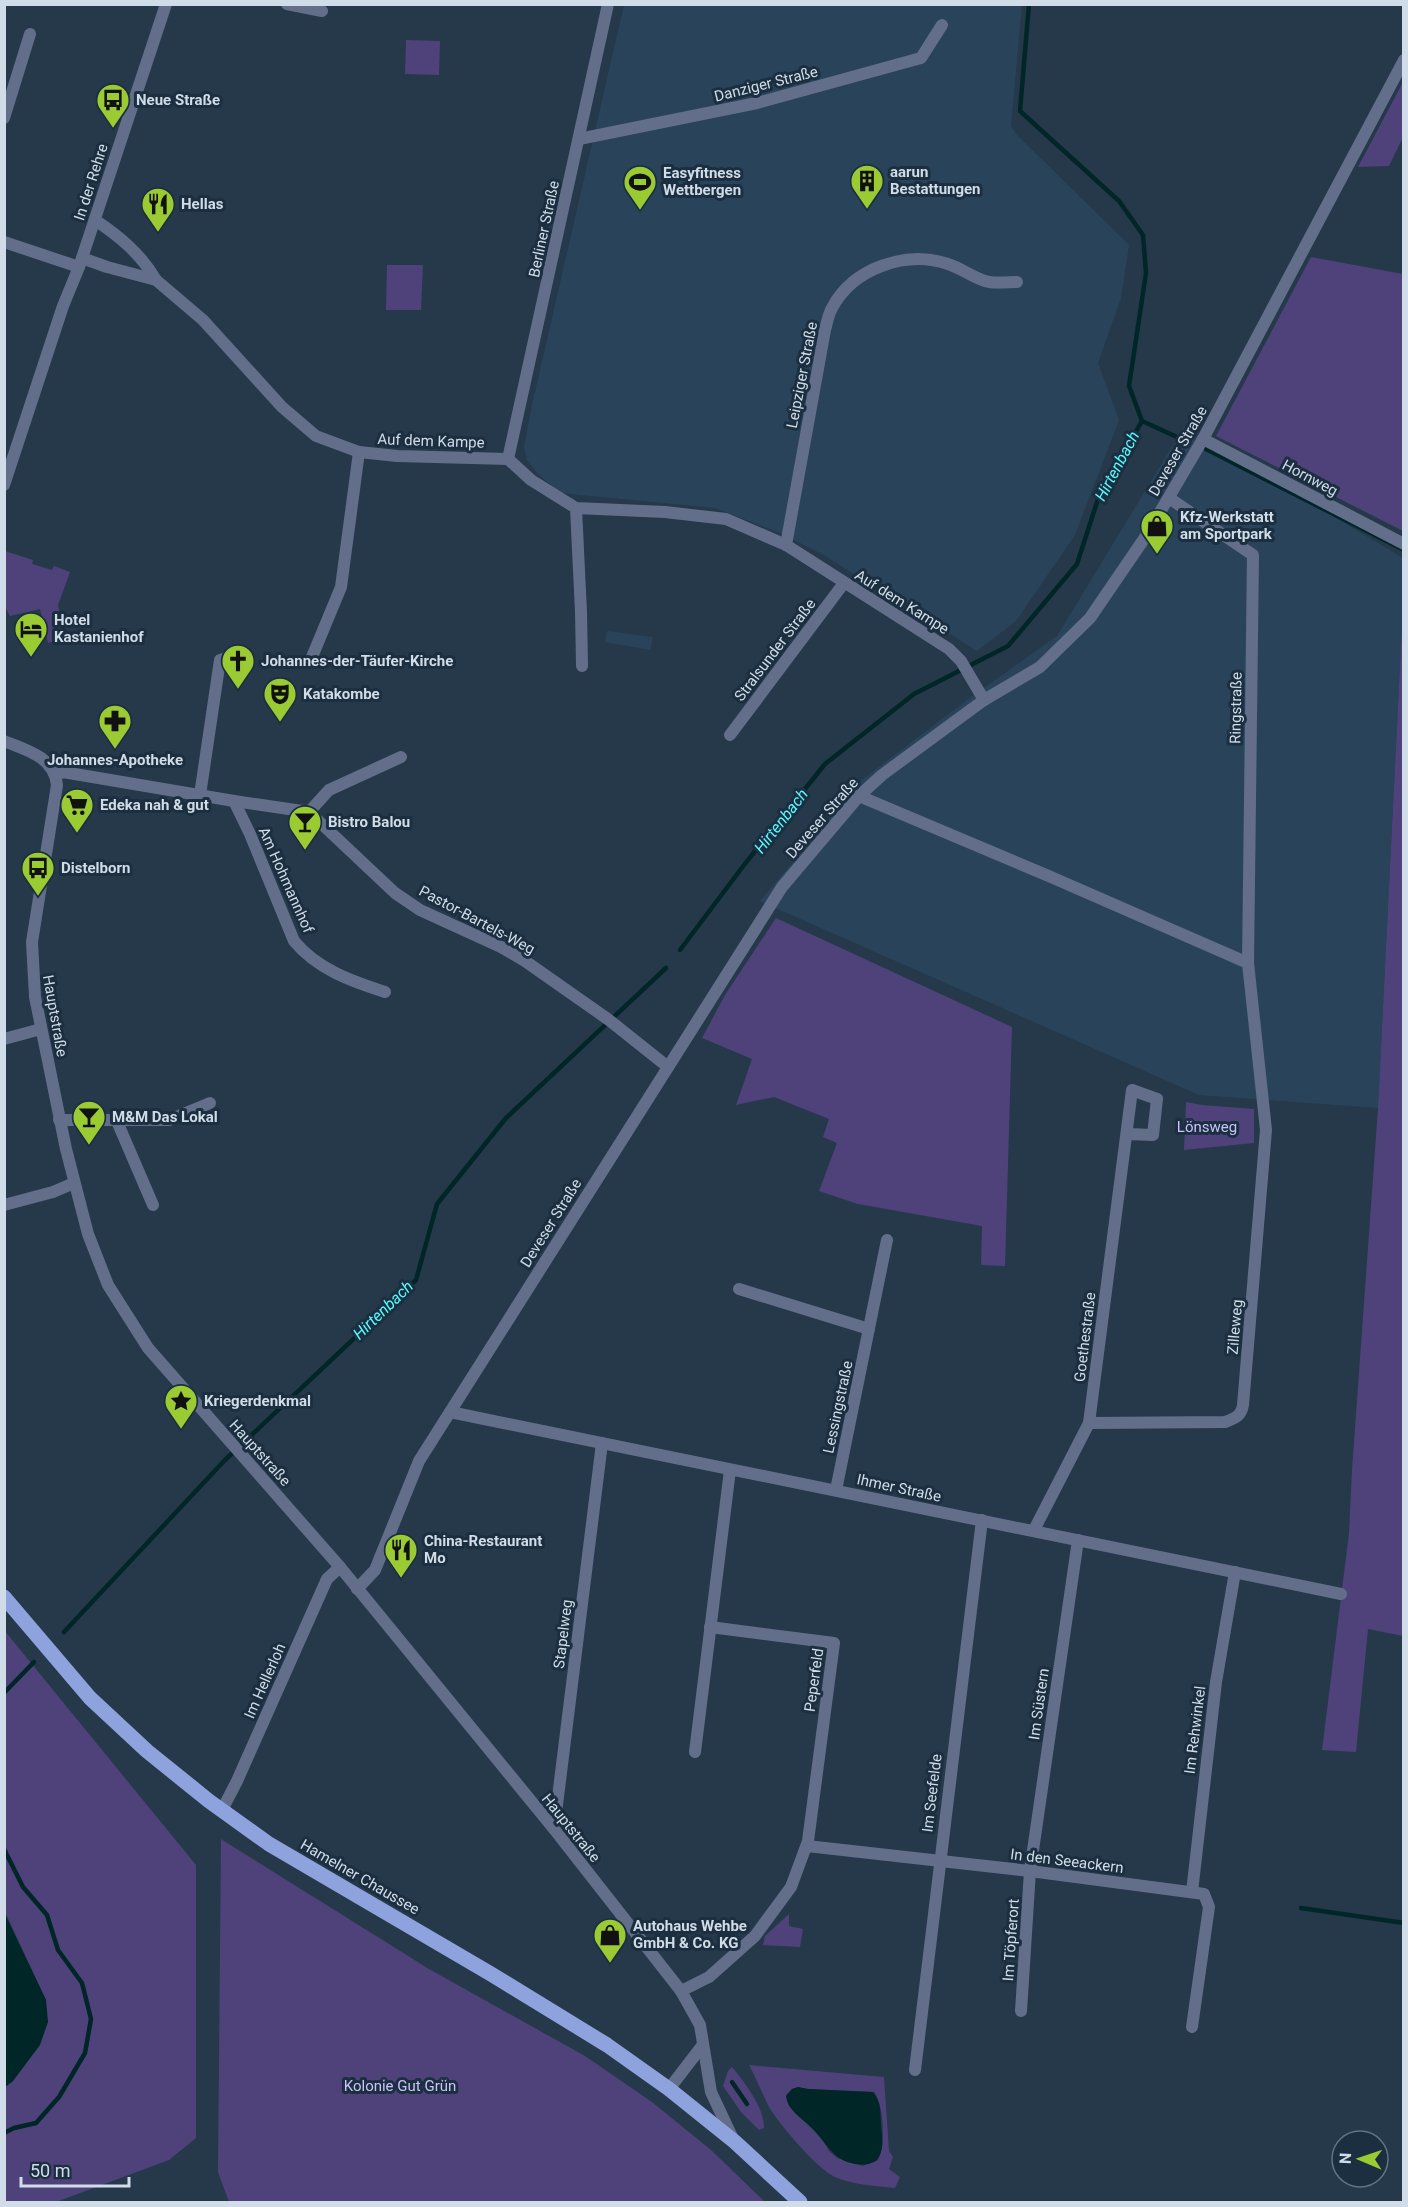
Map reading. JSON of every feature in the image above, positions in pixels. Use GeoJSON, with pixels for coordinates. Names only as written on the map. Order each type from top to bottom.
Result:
{"type":"FeatureCollection","features":[{"type":"Feature","properties":{"kind":"main road","name":"Hamelner Chaussee"},"geometry":{"type":"LineString","coordinates":[[4,1597],[90,1698],[147,1751],[222,1810],[279,1850],[607,2045],[669,2089],[735,2142],[800,2202]]}},
{"type":"Feature","properties":{"kind":"street","name":"In der Rehre"},"geometry":{"type":"LineString","coordinates":[[4,484],[63,306],[81,262],[166,4]]}},
{"type":"Feature","properties":{"kind":"street"},"geometry":{"type":"LineString","coordinates":[[287,4],[322,12]]}},
{"type":"Feature","properties":{"kind":"street","name":"Berliner Straße"},"geometry":{"type":"LineString","coordinates":[[508,459],[608,4]]}},
{"type":"Feature","properties":{"kind":"street","name":"Danziger Straße"},"geometry":{"type":"LineString","coordinates":[[579,140],[758,103],[921,58],[942,25]]}},
{"type":"Feature","properties":{"kind":"street"},"geometry":{"type":"LineString","coordinates":[[4,118],[30,34]]}},
{"type":"Feature","properties":{"kind":"street","name":"Deveser Straße"},"geometry":{"type":"LineString","coordinates":[[357,1589],[375,1570],[419,1461],[772,901],[859,796],[882,775],[984,700],[1040,667],[1090,618],[1169,498],[1203,439],[1404,60]]}},
{"type":"Feature","properties":{"kind":"street","name":"Auf dem Kampe"},"geometry":{"type":"LineString","coordinates":[[95,220],[124,240],[156,280],[203,320],[282,407],[316,436],[358,452],[397,456],[508,459],[531,480],[576,508],[665,512],[726,519],[786,545],[949,649],[961,661],[984,700]]}},
{"type":"Feature","properties":{"kind":"street"},"geometry":{"type":"LineString","coordinates":[[4,242],[81,262]]}},
{"type":"Feature","properties":{"kind":"street","name":"Leipziger Straße"},"geometry":{"type":"LineString","coordinates":[[786,545],[825,330],[832,308],[848,288],[864,274],[884,264],[927,259],[947,264],[987,282],[1017,282]]}},
{"type":"Feature","properties":{"kind":"street","name":"Auf dem Kampe"},"geometry":{"type":"LineString","coordinates":[[81,262],[156,280]]}},
{"type":"Feature","properties":{"kind":"street","name":"Hornweg"},"geometry":{"type":"LineString","coordinates":[[1203,439],[1404,544]]}},
{"type":"Feature","properties":{"kind":"street"},"geometry":{"type":"LineString","coordinates":[[312,657],[340,587],[358,452]]}},
{"type":"Feature","properties":{"kind":"street","name":"Ringstraße"},"geometry":{"type":"LineString","coordinates":[[1169,498],[1253,555],[1248,963],[1262,1088]]}},
{"type":"Feature","properties":{"kind":"street"},"geometry":{"type":"LineString","coordinates":[[576,508],[582,666]]}},
{"type":"Feature","properties":{"kind":"street","name":"Stralsunder Straße"},"geometry":{"type":"LineString","coordinates":[[730,735],[844,583]]}},
{"type":"Feature","properties":{"kind":"street"},"geometry":{"type":"LineString","coordinates":[[200,795],[220,660],[237,655]]}},
{"type":"Feature","properties":{"kind":"street"},"geometry":{"type":"LineString","coordinates":[[4,741],[38,754],[51,765],[56,775],[63,772],[309,812],[329,790],[401,757]]}},
{"type":"Feature","properties":{"kind":"street","name":"Hauptstraße"},"geometry":{"type":"LineString","coordinates":[[56,775],[57,785],[32,942],[35,997],[59,1120],[74,1182],[88,1234],[108,1285],[148,1348],[340,1568],[554,1830],[681,1991],[700,2025],[711,2092],[735,2142]]}},
{"type":"Feature","properties":{"kind":"street"},"geometry":{"type":"LineString","coordinates":[[859,796],[1248,963]]}},
{"type":"Feature","properties":{"kind":"street","name":"Am Hohmannhof"},"geometry":{"type":"LineString","coordinates":[[234,801],[294,941],[304,952],[343,978],[385,992]]}},
{"type":"Feature","properties":{"kind":"street","name":"Pastor-Bartels-Weg"},"geometry":{"type":"LineString","coordinates":[[309,812],[395,893],[420,910],[501,947],[609,1020],[668,1067]]}},
{"type":"Feature","properties":{"kind":"street"},"geometry":{"type":"LineString","coordinates":[[4,1039],[40,1029]]}},
{"type":"Feature","properties":{"kind":"street","name":"Zilleweg"},"geometry":{"type":"LineString","coordinates":[[1089,1423],[1226,1422],[1237,1418],[1242,1412],[1266,1130],[1262,1088]]}},
{"type":"Feature","properties":{"kind":"street"},"geometry":{"type":"LineString","coordinates":[[59,1120],[169,1120],[210,1103]]}},
{"type":"Feature","properties":{"kind":"street"},"geometry":{"type":"LineString","coordinates":[[116,1119],[153,1204]]}},
{"type":"Feature","properties":{"kind":"street","name":"Goethestraße"},"geometry":{"type":"LineString","coordinates":[[1034,1530],[1089,1423],[1126,1134]]}},
{"type":"Feature","properties":{"kind":"street"},"geometry":{"type":"LineString","coordinates":[[4,1205],[53,1192],[74,1182]]}},
{"type":"Feature","properties":{"kind":"street","name":"Lessingstraße"},"geometry":{"type":"LineString","coordinates":[[836,1490],[887,1240]]}},
{"type":"Feature","properties":{"kind":"street"},"geometry":{"type":"LineString","coordinates":[[739,1289],[869,1329]]}},
{"type":"Feature","properties":{"kind":"street","name":"Ihmer Straße"},"geometry":{"type":"LineString","coordinates":[[450,1412],[1341,1594]]}},
{"type":"Feature","properties":{"kind":"street","name":"Stapelweg"},"geometry":{"type":"LineString","coordinates":[[554,1830],[602,1443]]}},
{"type":"Feature","properties":{"kind":"street"},"geometry":{"type":"LineString","coordinates":[[694,1752],[730,1470]]}},
{"type":"Feature","properties":{"kind":"street","name":"Im Seefelde"},"geometry":{"type":"LineString","coordinates":[[915,2070],[982,1520]]}},
{"type":"Feature","properties":{"kind":"street","name":"Im Süstern"},"geometry":{"type":"LineString","coordinates":[[1030,1871],[1078,1540]]}},
{"type":"Feature","properties":{"kind":"street","name":"Im Hellerloh"},"geometry":{"type":"LineString","coordinates":[[222,1810],[327,1579],[340,1568]]}},
{"type":"Feature","properties":{"kind":"street","name":"Im Rehwinkel"},"geometry":{"type":"LineString","coordinates":[[1192,1892],[1216,1682],[1235,1572]]}},
{"type":"Feature","properties":{"kind":"street","name":"Peperfeld"},"geometry":{"type":"LineString","coordinates":[[681,1991],[709,1977],[754,1936],[791,1887],[807,1846],[834,1643],[710,1627]]}},
{"type":"Feature","properties":{"kind":"street"},"geometry":{"type":"LineString","coordinates":[[807,1846],[939,1861]]}},
{"type":"Feature","properties":{"kind":"street","name":"In den Seeackern"},"geometry":{"type":"LineString","coordinates":[[939,1861],[1192,1892]]}},
{"type":"Feature","properties":{"kind":"street","name":"Im Töpferort"},"geometry":{"type":"LineString","coordinates":[[1021,2011],[1030,1871]]}},
{"type":"Feature","properties":{"kind":"street"},"geometry":{"type":"LineString","coordinates":[[1192,1892],[1204,1894],[1209,1907],[1192,2027]]}},
{"type":"Feature","properties":{"kind":"street"},"geometry":{"type":"LineString","coordinates":[[669,2089],[702,2046]]}},
{"type":"Feature","properties":{"kind":"shaded area"},"geometry":{"type":"Polygon","coordinates":[[[624,5],[1022,5],[1011,126],[1017,135],[1129,245],[1121,298],[1098,363],[1119,420],[1075,535],[1016,621],[977,651],[822,554],[778,532],[715,508],[560,493],[538,474],[527,460],[524,447],[532,405],[624,5]]]}},
{"type":"Feature","properties":{"kind":"shaded area"},"geometry":{"type":"Polygon","coordinates":[[[1184,427],[1403,558],[1403,606],[1378,1108],[1199,1095],[760,901],[863,779],[967,700],[1057,636],[1184,427]]]}},
{"type":"Feature","properties":{"kind":"shaded area"},"geometry":{"type":"Polygon","coordinates":[[[607,631],[653,637],[650,650],[605,642],[607,631]]]}},
{"type":"Feature","properties":{"kind":"shaded area"},"geometry":{"type":"Polygon","coordinates":[[[4,1912],[46,2000],[48,2022],[40,2045],[13,2081],[5,2087],[4,1912]]]}},
{"type":"Feature","properties":{"kind":"shaded area"},"geometry":{"type":"Polygon","coordinates":[[[798,2087],[873,2092],[879,2104],[882,2139],[882,2147],[877,2160],[867,2164],[855,2164],[835,2155],[812,2128],[796,2114],[787,2101],[786,2096],[792,2089],[798,2087]]]}},
{"type":"Feature","properties":{"kind":"green space"},"geometry":{"type":"Polygon","coordinates":[[[406,40],[440,41],[439,75],[405,74],[406,40]]]}},
{"type":"Feature","properties":{"kind":"green space"},"geometry":{"type":"Polygon","coordinates":[[[1403,82],[1403,139],[1389,166],[1358,167],[1403,82]]]}},
{"type":"Feature","properties":{"kind":"green space"},"geometry":{"type":"Polygon","coordinates":[[[1311,257],[1403,274],[1403,531],[1216,436],[1311,257]]]}},
{"type":"Feature","properties":{"kind":"green space"},"geometry":{"type":"Polygon","coordinates":[[[387,265],[423,265],[421,310],[386,310],[387,265]]]}},
{"type":"Feature","properties":{"kind":"green space"},"geometry":{"type":"Polygon","coordinates":[[[5,551],[33,560],[32,564],[52,570],[54,566],[70,572],[58,605],[64,639],[48,643],[40,609],[10,616],[5,607],[5,551]]]}},
{"type":"Feature","properties":{"kind":"green space"},"geometry":{"type":"Polygon","coordinates":[[[1403,606],[1403,1636],[1368,1629],[1356,1752],[1322,1750],[1349,1533],[1378,1108],[1403,606]]]}},
{"type":"Feature","properties":{"kind":"green space"},"geometry":{"type":"Polygon","coordinates":[[[776,918],[1012,1027],[1005,1266],[981,1265],[982,1226],[858,1204],[819,1191],[837,1143],[823,1137],[829,1119],[774,1097],[736,1105],[752,1059],[702,1038],[725,995],[776,918]]]}},
{"type":"Feature","properties":{"kind":"green space","name":"Lönsweg"},"geometry":{"type":"Polygon","coordinates":[[[1186,1102],[1254,1109],[1254,1143],[1184,1150],[1186,1102]]]}},
{"type":"Feature","properties":{"kind":"green space"},"geometry":{"type":"Polygon","coordinates":[[[4,1630],[196,1865],[196,2138],[169,2160],[56,2202],[5,2202],[5,2087],[13,2081],[46,2000],[5,1912],[4,1630]]]}},
{"type":"Feature","properties":{"kind":"green space","name":"Kolonie Gut Grün"},"geometry":{"type":"Polygon","coordinates":[[[221,1839],[429,1969],[585,2056],[652,2102],[711,2150],[765,2202],[229,2202],[218,2172],[221,1839]]]}},
{"type":"Feature","properties":{"kind":"green space"},"geometry":{"type":"Polygon","coordinates":[[[789,1914],[789,1926],[803,1929],[800,1947],[763,1945],[765,1936],[789,1914]]]}},
{"type":"Feature","properties":{"kind":"green space"},"geometry":{"type":"Polygon","coordinates":[[[749,2065],[884,2077],[889,2151],[893,2157],[889,2169],[900,2177],[895,2188],[849,2182],[827,2172],[799,2146],[774,2115],[749,2065]],[[798,2087],[792,2089],[786,2095],[789,2106],[822,2139],[829,2151],[837,2158],[863,2166],[878,2160],[881,2154],[883,2125],[880,2106],[874,2092],[798,2087]]]}},
{"type":"Feature","properties":{"kind":"green space"},"geometry":{"type":"Polygon","coordinates":[[[732,2067],[757,2104],[764,2128],[759,2130],[741,2112],[723,2086],[728,2071],[732,2067]]]}},
{"type":"Feature","properties":{"kind":"waterway","name":"Hirtenbach"},"geometry":{"type":"LineString","coordinates":[[680,950],[825,764],[914,694],[1008,646],[1077,564],[1098,499],[1142,421],[1129,386],[1146,273],[1143,235],[1119,201],[1020,111],[1029,4]]}},
{"type":"Feature","properties":{"kind":"waterway"},"geometry":{"type":"LineString","coordinates":[[1142,421],[1188,442]]}},
{"type":"Feature","properties":{"kind":"waterway"},"geometry":{"type":"LineString","coordinates":[[1206,449],[1404,550]]}},
{"type":"Feature","properties":{"kind":"waterway","name":"Hirtenbach"},"geometry":{"type":"LineString","coordinates":[[64,1632],[224,1461],[416,1280],[437,1204],[506,1118],[666,968]]}},
{"type":"Feature","properties":{"kind":"waterway","name":"Hirtenbach"},"geometry":{"type":"LineString","coordinates":[[4,1693],[34,1662]]}},
{"type":"Feature","properties":{"kind":"waterway","name":"Hirtenbach"},"geometry":{"type":"LineString","coordinates":[[4,1849],[23,1887],[47,1915],[58,1950],[82,1983],[91,2019],[85,2053],[59,2097],[36,2123],[4,2133]]}},
{"type":"Feature","properties":{"kind":"waterway"},"geometry":{"type":"LineString","coordinates":[[1301,1908],[1404,1923]]}},
{"type":"Feature","properties":{"kind":"waterway"},"geometry":{"type":"LineString","coordinates":[[732,2082],[747,2104]]}},
{"type":"Feature","properties":{"kind":"place","name":"Neue Straße"},"geometry":{"type":"Point","coordinates":[113,129]}},
{"type":"Feature","properties":{"kind":"place","name":"aarun Bestattungen"},"geometry":{"type":"Point","coordinates":[867,210]}},
{"type":"Feature","properties":{"kind":"place","name":"Easyfitness Wettbergen"},"geometry":{"type":"Point","coordinates":[640,211]}},
{"type":"Feature","properties":{"kind":"place","name":"Hellas"},"geometry":{"type":"Point","coordinates":[158,233]}},
{"type":"Feature","properties":{"kind":"place","name":"Kfz-Werkstatt am Sportpark"},"geometry":{"type":"Point","coordinates":[1157,555]}},
{"type":"Feature","properties":{"kind":"place","name":"Hotel Kastanienhof"},"geometry":{"type":"Point","coordinates":[31,658]}},
{"type":"Feature","properties":{"kind":"place","name":"Johannes-der-Täufer-Kirche"},"geometry":{"type":"Point","coordinates":[238,690]}},
{"type":"Feature","properties":{"kind":"place","name":"Katakombe"},"geometry":{"type":"Point","coordinates":[280,723]}},
{"type":"Feature","properties":{"kind":"place","name":"Johannes-Apotheke"},"geometry":{"type":"Point","coordinates":[115,750]}},
{"type":"Feature","properties":{"kind":"place","name":"Edeka nah & gut"},"geometry":{"type":"Point","coordinates":[77,834]}},
{"type":"Feature","properties":{"kind":"place","name":"Bistro Balou"},"geometry":{"type":"Point","coordinates":[305,851]}},
{"type":"Feature","properties":{"kind":"place","name":"Distelborn"},"geometry":{"type":"Point","coordinates":[38,897]}},
{"type":"Feature","properties":{"kind":"place","name":"M&M Das Lokal"},"geometry":{"type":"Point","coordinates":[89,1146]}},
{"type":"Feature","properties":{"kind":"place","name":"Kriegerdenkmal"},"geometry":{"type":"Point","coordinates":[181,1430]}},
{"type":"Feature","properties":{"kind":"place","name":"China-Restaurant Mo"},"geometry":{"type":"Point","coordinates":[401,1579]}},
{"type":"Feature","properties":{"kind":"place","name":"Autohaus Wehbe GmbH & Co. KG"},"geometry":{"type":"Point","coordinates":[610,1964]}}]}
